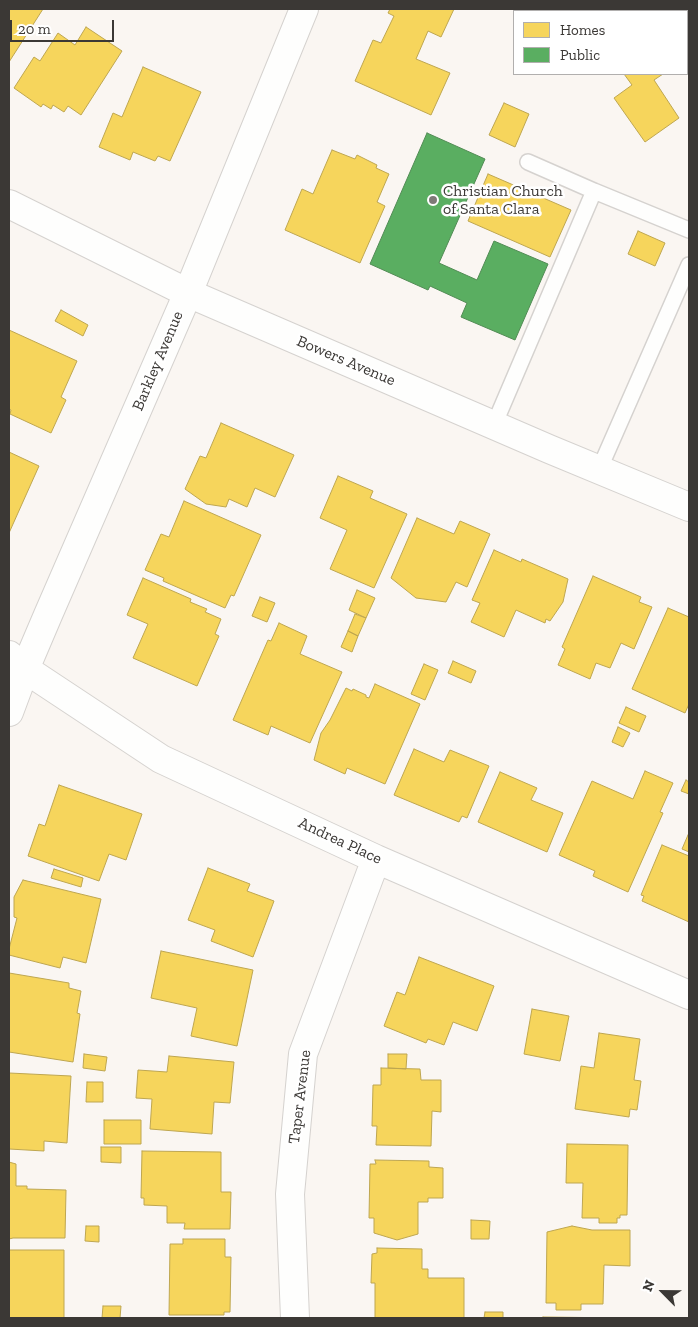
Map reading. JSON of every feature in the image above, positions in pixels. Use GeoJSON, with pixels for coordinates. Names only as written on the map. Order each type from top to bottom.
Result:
{"type":"FeatureCollection","features":[{"type":"Feature","properties":{"kind":"street","name":"Barkley Avenue"},"geometry":{"type":"LineString","coordinates":[[9,712],[17,662],[188,292],[304,9]]}},
{"type":"Feature","properties":{"kind":"street","name":"Bowers Avenue"},"geometry":{"type":"LineString","coordinates":[[9,204],[188,292],[494,425],[689,507]]}},
{"type":"Feature","properties":{"kind":"street","name":"Andrea Place"},"geometry":{"type":"LineString","coordinates":[[17,662],[161,758],[376,858],[689,995]]}},
{"type":"Feature","properties":{"kind":"street","name":"Taper Avenue"},"geometry":{"type":"LineString","coordinates":[[294,1318],[290,1194],[303,1054],[376,858]]}},
{"type":"Feature","properties":{"kind":"lane"},"geometry":{"type":"LineString","coordinates":[[528,162],[689,230]]}},
{"type":"Feature","properties":{"kind":"lane"},"geometry":{"type":"LineString","coordinates":[[494,425],[594,191]]}},
{"type":"Feature","properties":{"kind":"lane"},"geometry":{"type":"LineString","coordinates":[[599,470],[689,265]]}},
{"type":"Feature","properties":{"kind":"building: Homes"},"geometry":{"type":"Polygon","coordinates":[[[9,9],[43,9],[9,62],[9,9]]]}},
{"type":"Feature","properties":{"kind":"building: Homes"},"geometry":{"type":"Polygon","coordinates":[[[390,9],[454,9],[441,37],[428,31],[416,59],[450,73],[431,115],[355,81],[373,40],[381,43],[394,16],[388,13],[390,9]]]}},
{"type":"Feature","properties":{"kind":"building: Homes"},"geometry":{"type":"Polygon","coordinates":[[[644,9],[645,10],[620,10],[644,9]]]}},
{"type":"Feature","properties":{"kind":"building: Homes"},"geometry":{"type":"Polygon","coordinates":[[[86,27],[122,51],[81,115],[68,106],[64,112],[53,105],[51,109],[43,104],[41,107],[14,88],[34,57],[40,61],[58,33],[75,45],[86,27]]]}},
{"type":"Feature","properties":{"kind":"building: Homes"},"geometry":{"type":"Polygon","coordinates":[[[143,67],[201,92],[170,161],[158,156],[155,161],[133,152],[130,160],[99,147],[113,113],[122,117],[143,67]]]}},
{"type":"Feature","properties":{"kind":"building: Homes"},"geometry":{"type":"Polygon","coordinates":[[[625,75],[662,75],[654,80],[679,118],[645,142],[614,98],[632,85],[625,75]]]}},
{"type":"Feature","properties":{"kind":"building: Homes"},"geometry":{"type":"Polygon","coordinates":[[[504,103],[529,114],[515,147],[489,135],[504,103]]]}},
{"type":"Feature","properties":{"kind":"building: Homes"},"geometry":{"type":"Polygon","coordinates":[[[332,150],[355,159],[357,155],[377,165],[376,168],[389,174],[377,202],[385,206],[360,263],[285,230],[302,189],[313,194],[332,150]]]}},
{"type":"Feature","properties":{"kind":"building: Homes"},"geometry":{"type":"Polygon","coordinates":[[[488,174],[571,210],[550,257],[468,221],[488,174]]]}},
{"type":"Feature","properties":{"kind":"building: Homes"},"geometry":{"type":"Polygon","coordinates":[[[638,231],[665,243],[655,266],[628,254],[638,231]]]}},
{"type":"Feature","properties":{"kind":"building: Homes"},"geometry":{"type":"Polygon","coordinates":[[[61,310],[88,325],[83,336],[55,321],[61,310]]]}},
{"type":"Feature","properties":{"kind":"building: Homes"},"geometry":{"type":"Polygon","coordinates":[[[9,330],[77,361],[61,397],[66,400],[51,433],[10,414],[9,330]]]}},
{"type":"Feature","properties":{"kind":"building: Homes"},"geometry":{"type":"Polygon","coordinates":[[[221,423],[294,455],[275,497],[255,488],[247,507],[229,499],[226,507],[206,504],[185,489],[200,456],[206,458],[221,423]]]}},
{"type":"Feature","properties":{"kind":"building: Homes"},"geometry":{"type":"Polygon","coordinates":[[[9,452],[39,466],[9,533],[9,452]]]}},
{"type":"Feature","properties":{"kind":"building: Homes"},"geometry":{"type":"Polygon","coordinates":[[[338,476],[373,491],[370,498],[407,514],[374,588],[330,569],[347,530],[320,518],[338,476]]]}},
{"type":"Feature","properties":{"kind":"building: Homes"},"geometry":{"type":"Polygon","coordinates":[[[184,501],[261,535],[234,596],[231,595],[225,608],[163,581],[164,578],[145,570],[161,534],[169,537],[184,501]]]}},
{"type":"Feature","properties":{"kind":"building: Homes"},"geometry":{"type":"Polygon","coordinates":[[[417,518],[454,534],[460,521],[490,534],[467,587],[456,582],[446,602],[416,598],[391,578],[417,518]]]}},
{"type":"Feature","properties":{"kind":"building: Homes"},"geometry":{"type":"Polygon","coordinates":[[[494,550],[521,562],[522,559],[568,579],[563,602],[550,621],[546,619],[545,623],[516,610],[504,637],[471,622],[480,603],[472,600],[494,550]]]}},
{"type":"Feature","properties":{"kind":"building: Homes"},"geometry":{"type":"Polygon","coordinates":[[[593,576],[641,597],[639,602],[652,607],[634,649],[621,643],[610,668],[596,663],[590,679],[558,665],[565,649],[562,647],[593,576]]]}},
{"type":"Feature","properties":{"kind":"building: Homes"},"geometry":{"type":"Polygon","coordinates":[[[143,578],[191,599],[190,602],[207,609],[205,612],[221,619],[215,634],[219,636],[197,686],[133,658],[148,624],[127,615],[143,578]]]}},
{"type":"Feature","properties":{"kind":"building: Homes"},"geometry":{"type":"Polygon","coordinates":[[[357,590],[375,598],[366,618],[349,610],[357,590]]]}},
{"type":"Feature","properties":{"kind":"building: Homes"},"geometry":{"type":"Polygon","coordinates":[[[260,597],[275,603],[267,622],[252,616],[260,597]]]}},
{"type":"Feature","properties":{"kind":"building: Homes"},"geometry":{"type":"Polygon","coordinates":[[[668,608],[689,617],[689,704],[685,713],[632,689],[668,608]]]}},
{"type":"Feature","properties":{"kind":"building: Homes"},"geometry":{"type":"Polygon","coordinates":[[[355,614],[366,618],[358,636],[348,631],[355,614]]]}},
{"type":"Feature","properties":{"kind":"building: Homes"},"geometry":{"type":"Polygon","coordinates":[[[279,623],[307,636],[300,654],[342,672],[310,743],[271,726],[268,735],[233,720],[268,640],[271,641],[279,623]]]}},
{"type":"Feature","properties":{"kind":"building: Homes"},"geometry":{"type":"Polygon","coordinates":[[[348,631],[358,636],[352,652],[341,647],[348,631]]]}},
{"type":"Feature","properties":{"kind":"building: Homes"},"geometry":{"type":"Polygon","coordinates":[[[453,661],[476,671],[471,683],[448,673],[453,661]]]}},
{"type":"Feature","properties":{"kind":"building: Homes"},"geometry":{"type":"Polygon","coordinates":[[[424,664],[438,670],[425,700],[411,694],[424,664]]]}},
{"type":"Feature","properties":{"kind":"building: Homes"},"geometry":{"type":"Polygon","coordinates":[[[375,684],[420,704],[385,784],[347,768],[345,774],[314,760],[321,733],[330,720],[346,688],[352,691],[353,689],[369,698],[375,684]]]}},
{"type":"Feature","properties":{"kind":"building: Homes"},"geometry":{"type":"Polygon","coordinates":[[[626,707],[646,716],[639,732],[619,723],[626,707]]]}},
{"type":"Feature","properties":{"kind":"building: Homes"},"geometry":{"type":"Polygon","coordinates":[[[618,727],[630,733],[623,747],[612,742],[618,727]]]}},
{"type":"Feature","properties":{"kind":"building: Homes"},"geometry":{"type":"Polygon","coordinates":[[[414,749],[444,762],[450,750],[489,766],[467,818],[462,816],[459,822],[394,795],[414,749]]]}},
{"type":"Feature","properties":{"kind":"building: Homes"},"geometry":{"type":"Polygon","coordinates":[[[645,771],[673,783],[660,812],[663,813],[628,892],[593,876],[595,871],[559,855],[592,781],[633,799],[645,771]]]}},
{"type":"Feature","properties":{"kind":"building: Homes"},"geometry":{"type":"Polygon","coordinates":[[[500,772],[537,788],[531,800],[563,813],[547,852],[478,822],[500,772]]]}},
{"type":"Feature","properties":{"kind":"building: Homes"},"geometry":{"type":"Polygon","coordinates":[[[686,780],[689,782],[689,794],[681,791],[686,780]]]}},
{"type":"Feature","properties":{"kind":"building: Homes"},"geometry":{"type":"Polygon","coordinates":[[[59,785],[142,814],[126,860],[109,854],[99,881],[28,856],[39,824],[45,826],[59,785]]]}},
{"type":"Feature","properties":{"kind":"building: Homes"},"geometry":{"type":"Polygon","coordinates":[[[689,835],[689,852],[682,849],[689,835]]]}},
{"type":"Feature","properties":{"kind":"building: Homes"},"geometry":{"type":"Polygon","coordinates":[[[662,845],[689,856],[689,922],[642,901],[644,896],[641,895],[662,845]]]}},
{"type":"Feature","properties":{"kind":"building: Homes"},"geometry":{"type":"Polygon","coordinates":[[[208,868],[250,884],[247,891],[274,901],[253,957],[211,941],[215,930],[188,920],[208,868]]]}},
{"type":"Feature","properties":{"kind":"building: Homes"},"geometry":{"type":"Polygon","coordinates":[[[54,869],[83,878],[81,887],[51,878],[54,869]]]}},
{"type":"Feature","properties":{"kind":"building: Homes"},"geometry":{"type":"Polygon","coordinates":[[[23,880],[101,899],[86,963],[63,957],[60,968],[9,955],[17,918],[14,917],[14,897],[23,880]]]}},
{"type":"Feature","properties":{"kind":"building: Homes"},"geometry":{"type":"Polygon","coordinates":[[[161,951],[253,970],[237,1046],[191,1036],[197,1008],[151,998],[161,951]]]}},
{"type":"Feature","properties":{"kind":"building: Homes"},"geometry":{"type":"Polygon","coordinates":[[[419,957],[494,986],[477,1031],[453,1022],[444,1045],[428,1039],[426,1043],[384,1026],[397,992],[405,995],[419,957]]]}},
{"type":"Feature","properties":{"kind":"building: Homes"},"geometry":{"type":"Polygon","coordinates":[[[9,973],[69,983],[69,988],[81,991],[77,1013],[80,1014],[73,1062],[9,1052],[9,973]]]}},
{"type":"Feature","properties":{"kind":"building: Homes"},"geometry":{"type":"Polygon","coordinates":[[[532,1009],[569,1016],[560,1061],[524,1054],[532,1009]]]}},
{"type":"Feature","properties":{"kind":"building: Homes"},"geometry":{"type":"Polygon","coordinates":[[[599,1033],[640,1039],[634,1080],[641,1081],[637,1110],[630,1109],[629,1117],[575,1109],[581,1066],[594,1068],[599,1033]]]}},
{"type":"Feature","properties":{"kind":"building: Homes"},"geometry":{"type":"Polygon","coordinates":[[[84,1054],[107,1057],[105,1071],[83,1068],[84,1054]]]}},
{"type":"Feature","properties":{"kind":"building: Homes"},"geometry":{"type":"Polygon","coordinates":[[[388,1054],[407,1054],[406,1069],[388,1068],[388,1054]]]}},
{"type":"Feature","properties":{"kind":"building: Homes"},"geometry":{"type":"Polygon","coordinates":[[[169,1056],[234,1062],[230,1103],[214,1102],[212,1134],[150,1129],[152,1099],[136,1098],[138,1070],[167,1072],[169,1056]]]}},
{"type":"Feature","properties":{"kind":"building: Homes"},"geometry":{"type":"Polygon","coordinates":[[[381,1068],[420,1069],[421,1080],[441,1080],[441,1112],[432,1111],[431,1146],[376,1145],[377,1126],[372,1126],[373,1085],[381,1085],[381,1068]]]}},
{"type":"Feature","properties":{"kind":"building: Homes"},"geometry":{"type":"Polygon","coordinates":[[[9,1073],[71,1076],[67,1143],[44,1141],[44,1151],[9,1149],[9,1073]]]}},
{"type":"Feature","properties":{"kind":"building: Homes"},"geometry":{"type":"Polygon","coordinates":[[[87,1082],[103,1082],[103,1102],[86,1102],[87,1082]]]}},
{"type":"Feature","properties":{"kind":"building: Homes"},"geometry":{"type":"Polygon","coordinates":[[[104,1120],[141,1120],[141,1144],[104,1144],[104,1120]]]}},
{"type":"Feature","properties":{"kind":"building: Homes"},"geometry":{"type":"Polygon","coordinates":[[[567,1144],[628,1145],[627,1215],[620,1215],[620,1218],[617,1218],[617,1223],[599,1223],[599,1218],[582,1218],[583,1183],[566,1183],[567,1144]]]}},
{"type":"Feature","properties":{"kind":"building: Homes"},"geometry":{"type":"Polygon","coordinates":[[[101,1147],[121,1147],[121,1163],[101,1162],[101,1147]]]}},
{"type":"Feature","properties":{"kind":"building: Homes"},"geometry":{"type":"Polygon","coordinates":[[[142,1151],[221,1152],[221,1192],[231,1192],[230,1229],[184,1229],[185,1223],[167,1223],[167,1206],[144,1205],[144,1198],[141,1198],[142,1151]]]}},
{"type":"Feature","properties":{"kind":"building: Homes"},"geometry":{"type":"Polygon","coordinates":[[[375,1160],[429,1161],[429,1167],[443,1168],[443,1198],[428,1198],[428,1202],[418,1202],[418,1234],[397,1240],[374,1233],[374,1218],[369,1218],[370,1164],[376,1164],[375,1160]]]}},
{"type":"Feature","properties":{"kind":"building: Homes"},"geometry":{"type":"Polygon","coordinates":[[[9,1162],[16,1164],[16,1186],[27,1186],[27,1189],[66,1190],[65,1238],[9,1239],[9,1162]]]}},
{"type":"Feature","properties":{"kind":"building: Homes"},"geometry":{"type":"Polygon","coordinates":[[[471,1220],[490,1221],[489,1239],[471,1239],[471,1220]]]}},
{"type":"Feature","properties":{"kind":"building: Homes"},"geometry":{"type":"Polygon","coordinates":[[[86,1226],[99,1226],[99,1242],[85,1241],[86,1226]]]}},
{"type":"Feature","properties":{"kind":"building: Homes"},"geometry":{"type":"Polygon","coordinates":[[[572,1226],[592,1230],[630,1230],[630,1266],[604,1265],[603,1304],[581,1304],[581,1310],[556,1310],[556,1303],[546,1303],[547,1232],[572,1226]]]}},
{"type":"Feature","properties":{"kind":"building: Homes"},"geometry":{"type":"Polygon","coordinates":[[[183,1239],[225,1239],[225,1257],[231,1257],[230,1312],[224,1312],[224,1315],[169,1315],[170,1244],[183,1244],[183,1239]]]}},
{"type":"Feature","properties":{"kind":"building: Homes"},"geometry":{"type":"Polygon","coordinates":[[[377,1248],[422,1249],[422,1269],[428,1269],[428,1278],[464,1278],[464,1318],[375,1318],[375,1283],[371,1283],[372,1254],[377,1253],[377,1248]]]}},
{"type":"Feature","properties":{"kind":"building: Homes"},"geometry":{"type":"Polygon","coordinates":[[[9,1250],[64,1250],[64,1318],[9,1318],[9,1250]]]}},
{"type":"Feature","properties":{"kind":"building: Homes"},"geometry":{"type":"Polygon","coordinates":[[[103,1306],[121,1306],[120,1318],[102,1318],[103,1306]]]}},
{"type":"Feature","properties":{"kind":"building: Homes"},"geometry":{"type":"Polygon","coordinates":[[[485,1312],[503,1312],[503,1318],[484,1318],[485,1312]]]}},
{"type":"Feature","properties":{"kind":"building: Homes"},"geometry":{"type":"Polygon","coordinates":[[[543,1317],[625,1318],[543,1318],[543,1317]]]}},
{"type":"Feature","properties":{"kind":"building: Public","name":"Christian Church of Santa Clara"},"geometry":{"type":"Polygon","coordinates":[[[427,133],[485,159],[439,263],[477,280],[494,241],[548,264],[515,340],[461,317],[467,303],[430,286],[428,290],[370,264],[427,133]]]}},
{"type":"Feature","properties":{"kind":"place","name":"Christian Church of Santa Clara"},"geometry":{"type":"Point","coordinates":[433,200]}}]}
